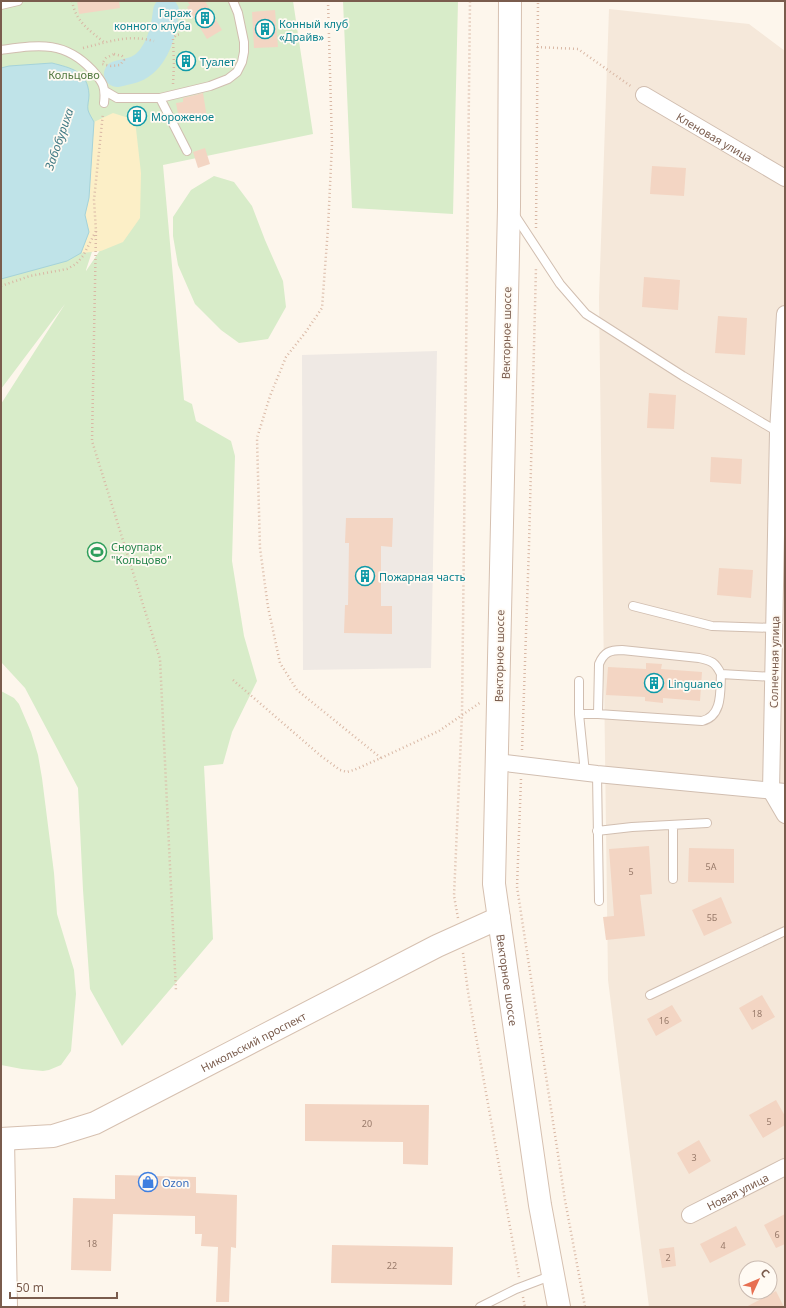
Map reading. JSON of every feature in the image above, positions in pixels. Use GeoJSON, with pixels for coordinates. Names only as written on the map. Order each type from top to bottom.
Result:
{"type":"FeatureCollection","features":[{"type":"Feature","properties":{"kind":"main road","name":"Векторное шоссе"},"geometry":{"type":"LineString","coordinates":[[510,1],[509,207],[494,884],[540,1205],[559,1307]]}},
{"type":"Feature","properties":{"kind":"main road","name":"Никольский проспект"},"geometry":{"type":"LineString","coordinates":[[2,1139],[53,1136],[95,1123],[461,935],[499,918]]}},
{"type":"Feature","properties":{"kind":"main road"},"geometry":{"type":"LineString","coordinates":[[2,1139],[6,1307]]}},
{"type":"Feature","properties":{"kind":"street","name":"Кленовая улица"},"geometry":{"type":"LineString","coordinates":[[644,95],[785,178]]}},
{"type":"Feature","properties":{"kind":"street","name":"Солнечная улица"},"geometry":{"type":"LineString","coordinates":[[778,791],[774,677],[778,432],[785,314]]}},
{"type":"Feature","properties":{"kind":"street"},"geometry":{"type":"LineString","coordinates":[[497,762],[591,774],[778,791],[785,815]]}},
{"type":"Feature","properties":{"kind":"street","name":"Новая улица"},"geometry":{"type":"LineString","coordinates":[[690,1215],[785,1167]]}},
{"type":"Feature","properties":{"kind":"lane"},"geometry":{"type":"LineString","coordinates":[[1,5],[18,1]]}},
{"type":"Feature","properties":{"kind":"lane"},"geometry":{"type":"LineString","coordinates":[[1,50],[30,46],[54,47],[71,53],[80,59],[100,79],[106,91],[117,98],[160,98],[210,86],[228,79],[236,72],[242,62],[244,42],[234,1]]}},
{"type":"Feature","properties":{"kind":"lane"},"geometry":{"type":"LineString","coordinates":[[104,103],[106,91]]}},
{"type":"Feature","properties":{"kind":"lane"},"geometry":{"type":"LineString","coordinates":[[160,98],[187,151]]}},
{"type":"Feature","properties":{"kind":"lane"},"geometry":{"type":"LineString","coordinates":[[509,207],[560,284],[586,314],[683,376],[778,432]]}},
{"type":"Feature","properties":{"kind":"lane"},"geometry":{"type":"LineString","coordinates":[[633,606],[712,626],[775,628]]}},
{"type":"Feature","properties":{"kind":"lane"},"geometry":{"type":"LineString","coordinates":[[579,714],[702,721],[709,719],[718,706],[721,674],[716,664],[712,661],[699,658],[611,650],[601,658],[599,664],[598,714]]}},
{"type":"Feature","properties":{"kind":"lane"},"geometry":{"type":"LineString","coordinates":[[721,674],[774,677]]}},
{"type":"Feature","properties":{"kind":"lane"},"geometry":{"type":"LineString","coordinates":[[579,681],[579,714],[591,774],[598,832],[599,901]]}},
{"type":"Feature","properties":{"kind":"lane"},"geometry":{"type":"LineString","coordinates":[[598,832],[632,827],[707,823]]}},
{"type":"Feature","properties":{"kind":"lane"},"geometry":{"type":"LineString","coordinates":[[672,825],[673,879]]}},
{"type":"Feature","properties":{"kind":"lane"},"geometry":{"type":"LineString","coordinates":[[650,995],[785,931]]}},
{"type":"Feature","properties":{"kind":"lane"},"geometry":{"type":"LineString","coordinates":[[480,1307],[521,1287],[553,1275]]}},
{"type":"Feature","properties":{"kind":"path"},"geometry":{"type":"LineString","coordinates":[[72,1],[74,12],[82,23],[105,43]]}},
{"type":"Feature","properties":{"kind":"path"},"geometry":{"type":"LineString","coordinates":[[328,1],[332,144],[322,308],[286,357],[270,396],[257,438],[260,548],[268,607],[280,663],[297,690],[381,758]]}},
{"type":"Feature","properties":{"kind":"path"},"geometry":{"type":"LineString","coordinates":[[470,1],[462,714],[454,896],[461,935],[468,992],[525,1307]]}},
{"type":"Feature","properties":{"kind":"path"},"geometry":{"type":"LineString","coordinates":[[538,1],[536,246],[529,546],[517,886],[565,1200],[585,1307]]}},
{"type":"Feature","properties":{"kind":"path"},"geometry":{"type":"LineString","coordinates":[[169,96],[173,80],[173,39],[176,35],[181,34]]}},
{"type":"Feature","properties":{"kind":"path"},"geometry":{"type":"LineString","coordinates":[[71,53],[82,48],[126,38],[142,38],[154,41]]}},
{"type":"Feature","properties":{"kind":"path"},"geometry":{"type":"LineString","coordinates":[[537,47],[578,49],[644,95]]}},
{"type":"Feature","properties":{"kind":"path"},"geometry":{"type":"LineString","coordinates":[[114,54],[122,56],[124,60],[120,65],[111,66],[102,64],[106,58],[114,54]]}},
{"type":"Feature","properties":{"kind":"path"},"geometry":{"type":"LineString","coordinates":[[104,103],[94,200],[96,231],[92,441],[160,659],[176,991]]}},
{"type":"Feature","properties":{"kind":"path"},"geometry":{"type":"LineString","coordinates":[[1,286],[30,276],[67,269],[76,264],[83,256],[96,231]]}},
{"type":"Feature","properties":{"kind":"path"},"geometry":{"type":"LineString","coordinates":[[233,680],[321,756],[340,770],[347,772],[381,758],[439,730],[498,691]]}},
{"type":"Feature","properties":{"kind":"shaded area"},"geometry":{"type":"Polygon","coordinates":[[[609,9],[749,24],[785,51],[785,1307],[649,1307],[608,980],[599,298],[609,9]]]}},
{"type":"Feature","properties":{"kind":"shaded area"},"geometry":{"type":"Polygon","coordinates":[[[437,351],[431,668],[303,670],[302,355],[437,351]]]}},
{"type":"Feature","properties":{"kind":"green space","name":"Сноупарк \"Кольцово\""},"geometry":{"type":"Polygon","coordinates":[[[1,1],[293,1],[313,134],[163,165],[184,400],[192,404],[196,421],[231,441],[235,456],[232,561],[244,636],[257,681],[232,732],[223,764],[204,766],[213,939],[122,1046],[90,989],[78,788],[25,688],[1,662],[1,404],[65,304],[1,389],[1,1]],[[108,203],[86,271],[105,243],[108,203]]]}},
{"type":"Feature","properties":{"kind":"green space"},"geometry":{"type":"Polygon","coordinates":[[[343,1],[458,1],[453,214],[352,208],[343,1]]]}},
{"type":"Feature","properties":{"kind":"green space"},"geometry":{"type":"Polygon","coordinates":[[[214,176],[234,182],[252,206],[283,281],[286,307],[268,339],[239,343],[221,330],[195,304],[178,265],[173,236],[173,217],[191,190],[214,176]]]}},
{"type":"Feature","properties":{"kind":"green space"},"geometry":{"type":"Polygon","coordinates":[[[1,691],[14,698],[19,704],[31,732],[38,755],[54,873],[57,914],[74,970],[76,994],[71,1051],[61,1065],[43,1071],[1,1065],[1,691]]]}},
{"type":"Feature","properties":{"kind":"sand"},"geometry":{"type":"Polygon","coordinates":[[[113,113],[135,120],[141,173],[140,218],[123,242],[101,251],[81,253],[89,232],[85,215],[89,198],[94,122],[113,113]]]}},
{"type":"Feature","properties":{"kind":"water"},"geometry":{"type":"Polygon","coordinates":[[[52,63],[77,72],[82,76],[88,87],[88,110],[94,122],[89,198],[85,215],[89,232],[81,253],[67,261],[1,279],[1,68],[9,66],[52,63]]]}},
{"type":"Feature","properties":{"kind":"building"},"geometry":{"type":"Polygon","coordinates":[[[77,1],[119,1],[120,8],[79,14],[77,1]]]}},
{"type":"Feature","properties":{"kind":"building","name":"Гараж конного клуба"},"geometry":{"type":"Polygon","coordinates":[[[187,1],[205,1],[222,30],[207,39],[187,7],[190,5],[187,1]]]}},
{"type":"Feature","properties":{"kind":"building","name":"Конный клуб «Драйв»"},"geometry":{"type":"Polygon","coordinates":[[[275,10],[278,47],[254,48],[252,12],[275,10]]]}},
{"type":"Feature","properties":{"kind":"building"},"geometry":{"type":"Polygon","coordinates":[[[203,93],[207,118],[190,121],[189,117],[179,119],[176,103],[183,102],[183,98],[203,93]]]}},
{"type":"Feature","properties":{"kind":"building"},"geometry":{"type":"Polygon","coordinates":[[[205,148],[210,164],[198,168],[193,152],[205,148]]]}},
{"type":"Feature","properties":{"kind":"building"},"geometry":{"type":"Polygon","coordinates":[[[652,166],[686,168],[684,196],[650,194],[652,166]]]}},
{"type":"Feature","properties":{"kind":"building"},"geometry":{"type":"Polygon","coordinates":[[[644,277],[680,280],[678,310],[642,307],[644,277]]]}},
{"type":"Feature","properties":{"kind":"building"},"geometry":{"type":"Polygon","coordinates":[[[718,316],[747,318],[745,355],[715,353],[718,316]]]}},
{"type":"Feature","properties":{"kind":"building"},"geometry":{"type":"Polygon","coordinates":[[[649,393],[676,395],[674,429],[647,428],[649,393]]]}},
{"type":"Feature","properties":{"kind":"building"},"geometry":{"type":"Polygon","coordinates":[[[711,457],[742,459],[741,484],[710,482],[711,457]]]}},
{"type":"Feature","properties":{"kind":"building","name":"Пожарная часть"},"geometry":{"type":"Polygon","coordinates":[[[346,518],[393,518],[392,547],[381,546],[381,606],[392,606],[392,634],[344,633],[345,605],[348,605],[349,543],[345,543],[346,518]]]}},
{"type":"Feature","properties":{"kind":"building"},"geometry":{"type":"Polygon","coordinates":[[[719,568],[753,570],[751,598],[717,595],[719,568]]]}},
{"type":"Feature","properties":{"kind":"building","name":"Linguaneo"},"geometry":{"type":"Polygon","coordinates":[[[646,663],[662,664],[661,669],[702,672],[700,701],[663,698],[663,703],[645,701],[645,697],[606,695],[608,667],[646,669],[646,663]]]}},
{"type":"Feature","properties":{"kind":"building"},"geometry":{"type":"Polygon","coordinates":[[[649,846],[652,894],[640,895],[645,936],[606,940],[603,917],[614,916],[609,849],[649,846]]]}},
{"type":"Feature","properties":{"kind":"building"},"geometry":{"type":"Polygon","coordinates":[[[689,848],[734,849],[734,883],[688,882],[689,848]]]}},
{"type":"Feature","properties":{"kind":"building"},"geometry":{"type":"Polygon","coordinates":[[[721,897],[732,923],[704,936],[692,910],[721,897]]]}},
{"type":"Feature","properties":{"kind":"building"},"geometry":{"type":"Polygon","coordinates":[[[762,995],[775,1017],[752,1030],[739,1008],[762,995]]]}},
{"type":"Feature","properties":{"kind":"building"},"geometry":{"type":"Polygon","coordinates":[[[672,1005],[682,1021],[656,1036],[647,1019],[672,1005]]]}},
{"type":"Feature","properties":{"kind":"building"},"geometry":{"type":"Polygon","coordinates":[[[776,1100],[785,1116],[785,1125],[763,1138],[749,1115],[776,1100]]]}},
{"type":"Feature","properties":{"kind":"building"},"geometry":{"type":"Polygon","coordinates":[[[305,1104],[429,1105],[428,1165],[403,1164],[403,1142],[305,1141],[305,1104]]]}},
{"type":"Feature","properties":{"kind":"building"},"geometry":{"type":"Polygon","coordinates":[[[699,1140],[711,1161],[689,1174],[677,1153],[699,1140]]]}},
{"type":"Feature","properties":{"kind":"building"},"geometry":{"type":"Polygon","coordinates":[[[115,1175],[196,1177],[196,1193],[237,1195],[236,1248],[231,1247],[229,1302],[216,1302],[218,1247],[201,1246],[202,1234],[195,1234],[195,1216],[113,1214],[111,1271],[71,1270],[73,1198],[115,1199],[115,1175]]]}},
{"type":"Feature","properties":{"kind":"building"},"geometry":{"type":"Polygon","coordinates":[[[785,1214],[785,1244],[776,1248],[764,1225],[785,1214]]]}},
{"type":"Feature","properties":{"kind":"building"},"geometry":{"type":"Polygon","coordinates":[[[736,1226],[746,1245],[710,1263],[700,1244],[736,1226]]]}},
{"type":"Feature","properties":{"kind":"building"},"geometry":{"type":"Polygon","coordinates":[[[332,1245],[453,1247],[452,1285],[331,1283],[332,1245]]]}},
{"type":"Feature","properties":{"kind":"building"},"geometry":{"type":"Polygon","coordinates":[[[674,1247],[676,1266],[662,1268],[659,1249],[674,1247]]]}},
{"type":"Feature","properties":{"kind":"building"},"geometry":{"type":"Polygon","coordinates":[[[778,1295],[784,1307],[746,1307],[759,1300],[778,1300],[778,1295]]]}},
{"type":"Feature","properties":{"kind":"waterway","name":"Забобуриха"},"geometry":{"type":"LineString","coordinates":[[117,74],[138,68],[145,64],[150,58],[155,51],[161,35],[166,11]]}},
{"type":"Feature","properties":{"kind":"place","name":"Гараж конного клуба"},"geometry":{"type":"Point","coordinates":[205,18]}},
{"type":"Feature","properties":{"kind":"place","name":"Конный клуб «Драйв»"},"geometry":{"type":"Point","coordinates":[265,29]}},
{"type":"Feature","properties":{"kind":"place","name":"Туалет"},"geometry":{"type":"Point","coordinates":[186,61]}},
{"type":"Feature","properties":{"kind":"place","name":"Мороженое"},"geometry":{"type":"Point","coordinates":[137,116]}},
{"type":"Feature","properties":{"kind":"place","name":"Сноупарк \"Кольцово\""},"geometry":{"type":"Point","coordinates":[97,552]}},
{"type":"Feature","properties":{"kind":"place","name":"Пожарная часть"},"geometry":{"type":"Point","coordinates":[365,576]}},
{"type":"Feature","properties":{"kind":"place","name":"Linguaneo"},"geometry":{"type":"Point","coordinates":[654,683]}},
{"type":"Feature","properties":{"kind":"place","name":"Ozon"},"geometry":{"type":"Point","coordinates":[148,1182]}},
{"type":"Feature","properties":{"kind":"park label","name":"Кольцово"},"geometry":{"type":"Point","coordinates":[74,74]}}]}
